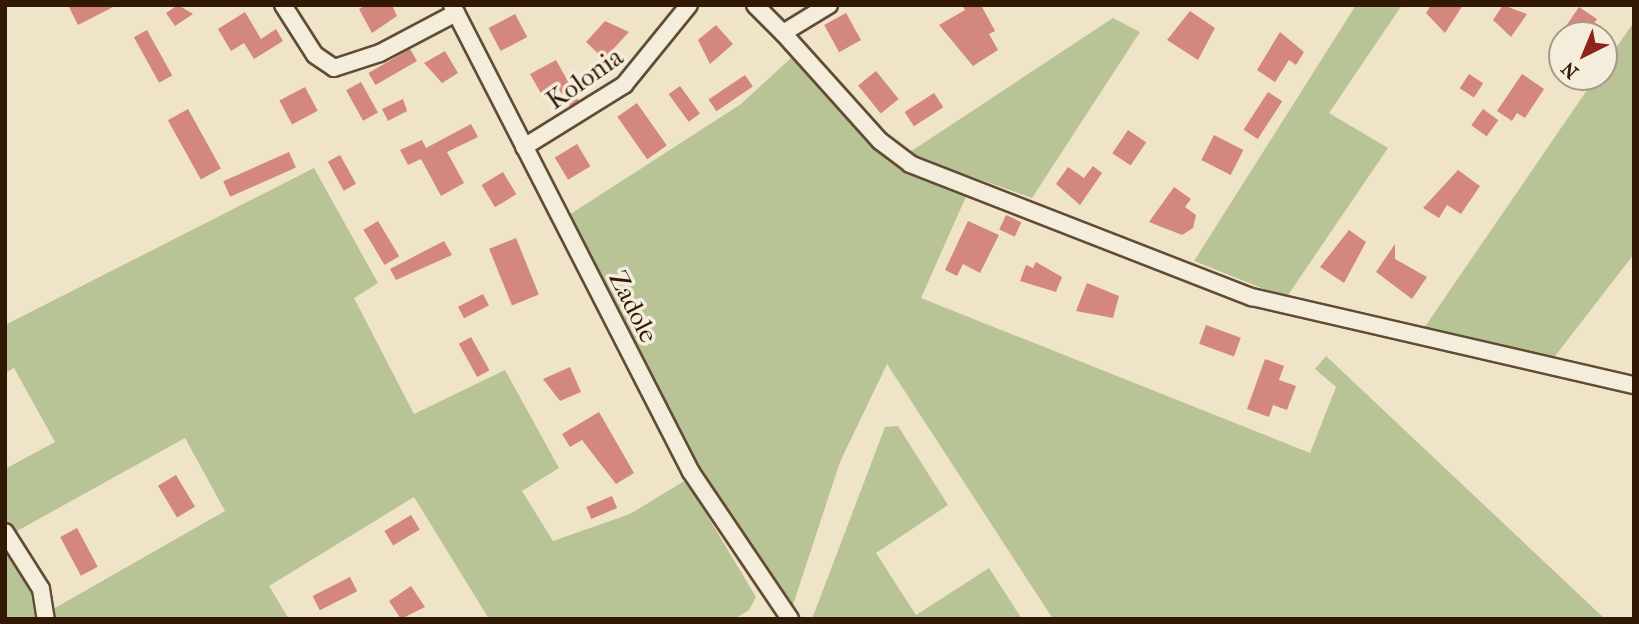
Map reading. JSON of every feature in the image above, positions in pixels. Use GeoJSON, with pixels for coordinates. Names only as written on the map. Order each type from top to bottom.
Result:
{"type":"FeatureCollection","features":[{"type":"Feature","properties":{"kind":"street"},"geometry":{"type":"LineString","coordinates":[[283,5],[315,55],[334,68],[380,53],[454,9]]}},
{"type":"Feature","properties":{"kind":"street","name":"Kolonia"},"geometry":{"type":"LineString","coordinates":[[524,148],[624,85],[689,5]]}},
{"type":"Feature","properties":{"kind":"street"},"geometry":{"type":"LineString","coordinates":[[755,5],[880,141],[911,164],[1252,297],[1634,385]]}},
{"type":"Feature","properties":{"kind":"street"},"geometry":{"type":"LineString","coordinates":[[783,33],[829,5]]}},
{"type":"Feature","properties":{"kind":"street","name":"Zadole"},"geometry":{"type":"LineString","coordinates":[[454,9],[691,472],[790,619]]}},
{"type":"Feature","properties":{"kind":"street"},"geometry":{"type":"LineString","coordinates":[[5,532],[41,589],[46,619]]}},
{"type":"Feature","properties":{"kind":"green space"},"geometry":{"type":"Polygon","coordinates":[[[1356,5],[1402,5],[1329,113],[1388,148],[1286,298],[1194,261],[1356,5]]]}},
{"type":"Feature","properties":{"kind":"green space"},"geometry":{"type":"Polygon","coordinates":[[[1113,18],[1140,32],[1032,198],[907,154],[1113,18]]]}},
{"type":"Feature","properties":{"kind":"green space"},"geometry":{"type":"Polygon","coordinates":[[[1634,22],[1634,254],[1552,360],[1422,331],[1586,91],[1618,91],[1618,45],[1634,22]]]}},
{"type":"Feature","properties":{"kind":"green space"},"geometry":{"type":"Polygon","coordinates":[[[792,57],[894,162],[968,192],[921,298],[1310,453],[1336,387],[1315,369],[1326,356],[1605,619],[1053,619],[887,364],[840,462],[793,605],[787,603],[696,467],[569,215],[741,104],[792,57]]]}},
{"type":"Feature","properties":{"kind":"green space"},"geometry":{"type":"Polygon","coordinates":[[[314,168],[378,283],[354,298],[414,414],[505,370],[559,468],[522,491],[553,541],[630,514],[686,480],[756,597],[749,610],[734,619],[489,619],[414,497],[269,586],[289,619],[5,619],[5,469],[55,442],[14,368],[5,373],[5,325],[314,168]],[[185,438],[8,536],[48,612],[225,511],[185,438]]]}},
{"type":"Feature","properties":{"kind":"green space"},"geometry":{"type":"Polygon","coordinates":[[[898,426],[948,505],[876,553],[916,615],[989,568],[1022,619],[812,619],[885,427],[898,426]]]}},
{"type":"Feature","properties":{"kind":"building"},"geometry":{"type":"Polygon","coordinates":[[[68,5],[117,5],[78,25],[68,5]]]}},
{"type":"Feature","properties":{"kind":"building"},"geometry":{"type":"Polygon","coordinates":[[[178,5],[193,14],[175,26],[166,13],[178,5]]]}},
{"type":"Feature","properties":{"kind":"building"},"geometry":{"type":"Polygon","coordinates":[[[366,5],[392,5],[397,16],[372,33],[359,9],[366,5]]]}},
{"type":"Feature","properties":{"kind":"building"},"geometry":{"type":"Polygon","coordinates":[[[962,5],[981,5],[995,31],[989,34],[998,50],[973,66],[939,25],[965,10],[962,5]]]}},
{"type":"Feature","properties":{"kind":"building"},"geometry":{"type":"Polygon","coordinates":[[[1431,5],[1463,5],[1445,33],[1426,13],[1431,5]]]}},
{"type":"Feature","properties":{"kind":"building"},"geometry":{"type":"Polygon","coordinates":[[[1503,5],[1527,14],[1511,37],[1493,20],[1503,5]]]}},
{"type":"Feature","properties":{"kind":"building"},"geometry":{"type":"Polygon","coordinates":[[[1579,7],[1597,19],[1596,21],[1570,21],[1579,7]]]}},
{"type":"Feature","properties":{"kind":"building"},"geometry":{"type":"Polygon","coordinates":[[[1190,11],[1215,28],[1198,60],[1167,40],[1190,11]]]}},
{"type":"Feature","properties":{"kind":"building"},"geometry":{"type":"Polygon","coordinates":[[[245,12],[261,39],[276,29],[283,41],[254,59],[244,43],[231,51],[218,29],[245,12]]]}},
{"type":"Feature","properties":{"kind":"building"},"geometry":{"type":"Polygon","coordinates":[[[846,13],[861,40],[839,52],[824,25],[846,13]]]}},
{"type":"Feature","properties":{"kind":"building"},"geometry":{"type":"Polygon","coordinates":[[[515,14],[527,37],[501,51],[489,28],[515,14]]]}},
{"type":"Feature","properties":{"kind":"building"},"geometry":{"type":"Polygon","coordinates":[[[605,21],[629,32],[604,59],[586,42],[605,21]]]}},
{"type":"Feature","properties":{"kind":"building"},"geometry":{"type":"Polygon","coordinates":[[[716,25],[733,44],[710,64],[698,40],[716,25]]]}},
{"type":"Feature","properties":{"kind":"building"},"geometry":{"type":"Polygon","coordinates":[[[147,30],[172,75],[159,83],[134,37],[147,30]]]}},
{"type":"Feature","properties":{"kind":"building"},"geometry":{"type":"Polygon","coordinates":[[[1280,32],[1304,52],[1296,65],[1289,60],[1275,82],[1257,70],[1280,32]]]}},
{"type":"Feature","properties":{"kind":"building"},"geometry":{"type":"Polygon","coordinates":[[[410,49],[417,61],[375,85],[368,73],[410,49]]]}},
{"type":"Feature","properties":{"kind":"building"},"geometry":{"type":"Polygon","coordinates":[[[445,51],[458,73],[442,83],[424,63],[445,51]]]}},
{"type":"Feature","properties":{"kind":"building"},"geometry":{"type":"Polygon","coordinates":[[[556,60],[579,101],[570,106],[558,88],[543,97],[530,74],[556,60]]]}},
{"type":"Feature","properties":{"kind":"building"},"geometry":{"type":"Polygon","coordinates":[[[876,71],[899,99],[881,113],[858,85],[876,71]]]}},
{"type":"Feature","properties":{"kind":"building"},"geometry":{"type":"Polygon","coordinates":[[[1469,74],[1483,83],[1474,98],[1460,88],[1469,74]]]}},
{"type":"Feature","properties":{"kind":"building"},"geometry":{"type":"Polygon","coordinates":[[[1522,74],[1544,89],[1525,118],[1517,113],[1512,121],[1497,111],[1522,74]]]}},
{"type":"Feature","properties":{"kind":"building"},"geometry":{"type":"Polygon","coordinates":[[[745,75],[753,87],[716,111],[709,100],[745,75]]]}},
{"type":"Feature","properties":{"kind":"building"},"geometry":{"type":"Polygon","coordinates":[[[361,82],[378,113],[363,121],[346,90],[361,82]]]}},
{"type":"Feature","properties":{"kind":"building"},"geometry":{"type":"Polygon","coordinates":[[[680,86],[700,114],[689,122],[669,94],[680,86]]]}},
{"type":"Feature","properties":{"kind":"building"},"geometry":{"type":"Polygon","coordinates":[[[305,87],[318,111],[292,124],[279,101],[305,87]]]}},
{"type":"Feature","properties":{"kind":"building"},"geometry":{"type":"Polygon","coordinates":[[[1268,92],[1282,101],[1258,139],[1243,130],[1268,92]]]}},
{"type":"Feature","properties":{"kind":"building"},"geometry":{"type":"Polygon","coordinates":[[[934,93],[943,107],[914,126],[905,112],[934,93]]]}},
{"type":"Feature","properties":{"kind":"building"},"geometry":{"type":"Polygon","coordinates":[[[403,99],[407,111],[388,121],[382,109],[403,99]]]}},
{"type":"Feature","properties":{"kind":"building"},"geometry":{"type":"Polygon","coordinates":[[[637,103],[667,146],[647,159],[617,117],[637,103]]]}},
{"type":"Feature","properties":{"kind":"building"},"geometry":{"type":"Polygon","coordinates":[[[188,109],[221,168],[201,180],[168,120],[188,109]]]}},
{"type":"Feature","properties":{"kind":"building"},"geometry":{"type":"Polygon","coordinates":[[[1483,109],[1498,120],[1487,136],[1471,125],[1483,109]]]}},
{"type":"Feature","properties":{"kind":"building"},"geometry":{"type":"Polygon","coordinates":[[[471,124],[478,137],[447,152],[464,183],[441,196],[421,159],[408,165],[400,150],[422,140],[426,148],[471,124]]]}},
{"type":"Feature","properties":{"kind":"building"},"geometry":{"type":"Polygon","coordinates":[[[1128,130],[1146,142],[1131,166],[1112,153],[1128,130]]]}},
{"type":"Feature","properties":{"kind":"building"},"geometry":{"type":"Polygon","coordinates":[[[1214,135],[1243,150],[1231,175],[1201,160],[1214,135]]]}},
{"type":"Feature","properties":{"kind":"building"},"geometry":{"type":"Polygon","coordinates":[[[577,144],[590,166],[568,180],[555,157],[577,144]]]}},
{"type":"Feature","properties":{"kind":"building"},"geometry":{"type":"Polygon","coordinates":[[[289,152],[296,168],[230,197],[223,181],[289,152]]]}},
{"type":"Feature","properties":{"kind":"building"},"geometry":{"type":"Polygon","coordinates":[[[340,155],[356,184],[344,191],[328,162],[340,155]]]}},
{"type":"Feature","properties":{"kind":"building"},"geometry":{"type":"Polygon","coordinates":[[[1093,166],[1102,173],[1080,205],[1056,184],[1068,167],[1084,178],[1093,166]]]}},
{"type":"Feature","properties":{"kind":"building"},"geometry":{"type":"Polygon","coordinates":[[[1458,170],[1480,186],[1461,214],[1447,205],[1439,218],[1423,208],[1458,170]]]}},
{"type":"Feature","properties":{"kind":"building"},"geometry":{"type":"Polygon","coordinates":[[[503,172],[516,194],[495,207],[482,185],[503,172]]]}},
{"type":"Feature","properties":{"kind":"building"},"geometry":{"type":"Polygon","coordinates":[[[1174,187],[1191,199],[1185,207],[1196,215],[1193,228],[1182,235],[1149,222],[1174,187]]]}},
{"type":"Feature","properties":{"kind":"building"},"geometry":{"type":"Polygon","coordinates":[[[1006,215],[1021,222],[1015,237],[999,230],[1006,215]]]}},
{"type":"Feature","properties":{"kind":"building"},"geometry":{"type":"Polygon","coordinates":[[[378,221],[399,256],[385,265],[363,230],[378,221]]]}},
{"type":"Feature","properties":{"kind":"building"},"geometry":{"type":"Polygon","coordinates":[[[968,221],[999,235],[980,273],[963,264],[957,276],[945,270],[968,221]]]}},
{"type":"Feature","properties":{"kind":"building"},"geometry":{"type":"Polygon","coordinates":[[[1349,230],[1366,242],[1344,283],[1320,267],[1349,230]]]}},
{"type":"Feature","properties":{"kind":"building"},"geometry":{"type":"Polygon","coordinates":[[[516,238],[539,295],[512,305],[489,249],[516,238]]]}},
{"type":"Feature","properties":{"kind":"building"},"geometry":{"type":"Polygon","coordinates":[[[444,241],[452,255],[396,280],[390,269],[444,241]]]}},
{"type":"Feature","properties":{"kind":"building"},"geometry":{"type":"Polygon","coordinates":[[[1395,244],[1395,259],[1427,277],[1412,299],[1376,272],[1395,244]]]}},
{"type":"Feature","properties":{"kind":"building"},"geometry":{"type":"Polygon","coordinates":[[[1036,262],[1062,277],[1056,292],[1020,281],[1026,265],[1033,268],[1036,262]]]}},
{"type":"Feature","properties":{"kind":"building"},"geometry":{"type":"Polygon","coordinates":[[[1087,283],[1119,296],[1113,318],[1076,311],[1087,283]]]}},
{"type":"Feature","properties":{"kind":"building"},"geometry":{"type":"Polygon","coordinates":[[[483,294],[489,306],[464,318],[458,307],[483,294]]]}},
{"type":"Feature","properties":{"kind":"building"},"geometry":{"type":"Polygon","coordinates":[[[1206,325],[1241,338],[1234,356],[1199,344],[1206,325]]]}},
{"type":"Feature","properties":{"kind":"building"},"geometry":{"type":"Polygon","coordinates":[[[471,337],[489,370],[477,377],[459,344],[471,337]]]}},
{"type":"Feature","properties":{"kind":"building"},"geometry":{"type":"Polygon","coordinates":[[[1265,359],[1284,366],[1279,380],[1296,386],[1287,410],[1273,405],[1269,417],[1247,409],[1265,359]]]}},
{"type":"Feature","properties":{"kind":"building"},"geometry":{"type":"Polygon","coordinates":[[[570,367],[581,392],[560,401],[543,379],[570,367]]]}},
{"type":"Feature","properties":{"kind":"building"},"geometry":{"type":"Polygon","coordinates":[[[599,412],[634,473],[616,484],[582,440],[570,447],[562,434],[599,412]]]}},
{"type":"Feature","properties":{"kind":"building"},"geometry":{"type":"Polygon","coordinates":[[[176,475],[195,507],[177,518],[158,486],[176,475]]]}},
{"type":"Feature","properties":{"kind":"building"},"geometry":{"type":"Polygon","coordinates":[[[612,496],[617,508],[591,519],[586,507],[612,496]]]}},
{"type":"Feature","properties":{"kind":"building"},"geometry":{"type":"Polygon","coordinates":[[[411,515],[420,530],[393,546],[384,531],[411,515]]]}},
{"type":"Feature","properties":{"kind":"building"},"geometry":{"type":"Polygon","coordinates":[[[77,528],[98,567],[81,576],[60,537],[77,528]]]}},
{"type":"Feature","properties":{"kind":"building"},"geometry":{"type":"Polygon","coordinates":[[[350,577],[357,591],[320,610],[313,596],[350,577]]]}},
{"type":"Feature","properties":{"kind":"building"},"geometry":{"type":"Polygon","coordinates":[[[411,586],[425,607],[401,619],[389,601],[411,586]]]}}]}
